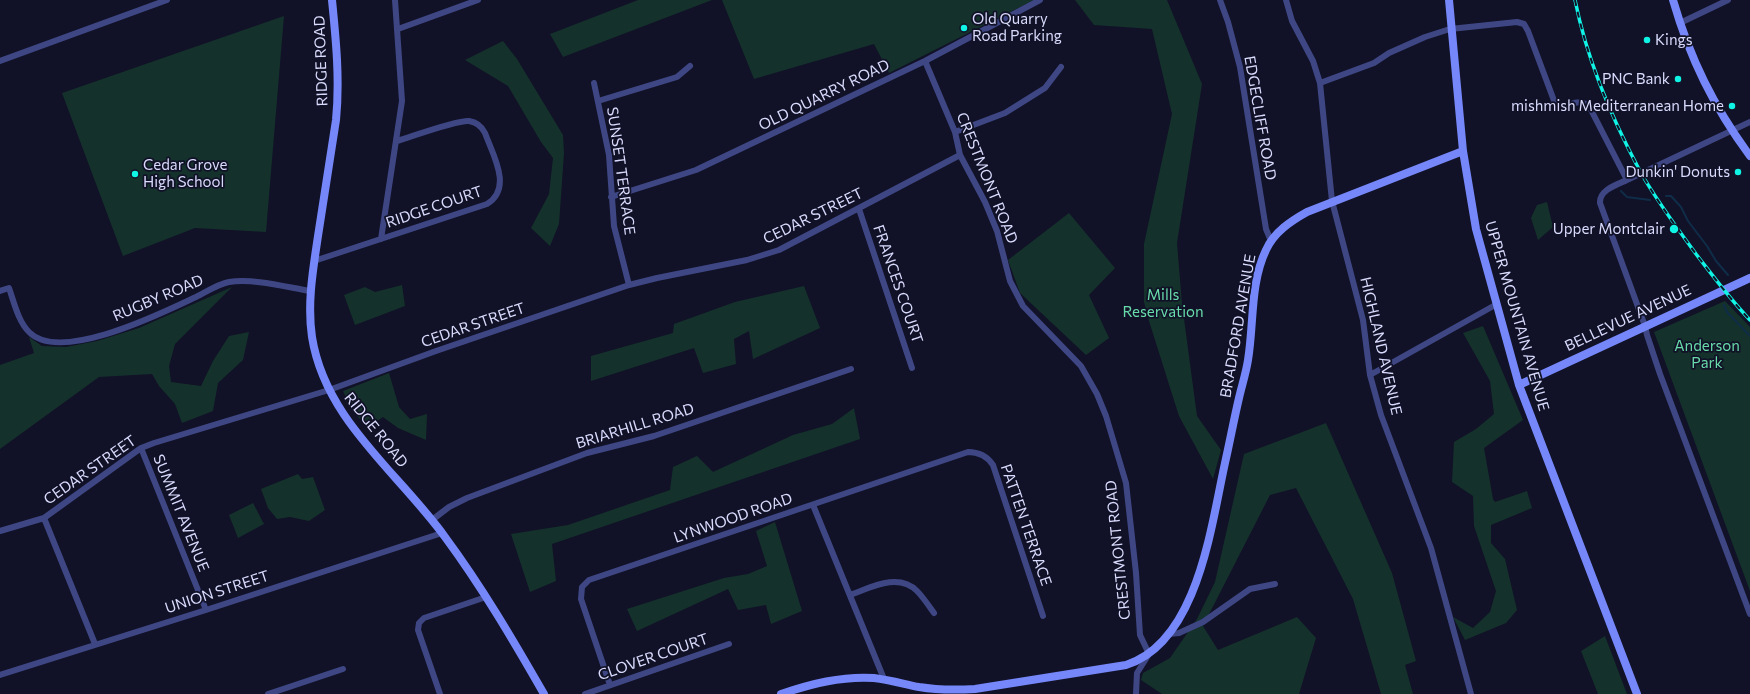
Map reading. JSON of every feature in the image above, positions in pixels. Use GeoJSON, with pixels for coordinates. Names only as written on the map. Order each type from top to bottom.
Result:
{"type":"FeatureCollection","features":[{"type":"Feature","properties":{"kind":"street"},"geometry":{"type":"LineString","coordinates":[[0,61],[167,0]]}},
{"type":"Feature","properties":{"kind":"street","name":"RIDGE ROAD"},"geometry":{"type":"LineString","coordinates":[[332,0],[338,76],[337,109],[310,291],[310,314],[313,342],[320,369],[328,390],[340,411],[442,533],[507,629],[544,694]]}},
{"type":"Feature","properties":{"kind":"street"},"geometry":{"type":"LineString","coordinates":[[381,239],[402,101],[395,0]]}},
{"type":"Feature","properties":{"kind":"street"},"geometry":{"type":"LineString","coordinates":[[398,29],[478,0]]}},
{"type":"Feature","properties":{"kind":"street","name":"OLD QUARRY ROAD"},"geometry":{"type":"LineString","coordinates":[[611,197],[696,170],[925,61],[1040,0]]}},
{"type":"Feature","properties":{"kind":"street","name":"EDGECLIFF ROAD"},"geometry":{"type":"LineString","coordinates":[[1220,0],[1228,22],[1240,67],[1266,229],[1271,241]]}},
{"type":"Feature","properties":{"kind":"street","name":"HIGHLAND AVENUE"},"geometry":{"type":"LineString","coordinates":[[1286,0],[1292,21],[1313,62],[1320,83],[1332,201],[1363,320],[1370,375],[1381,415],[1431,548],[1471,694]]}},
{"type":"Feature","properties":{"kind":"street","name":"UPPER MOUNTAIN AVENUE"},"geometry":{"type":"LineString","coordinates":[[1449,0],[1450,28],[1463,151],[1475,225],[1519,385],[1636,694]]}},
{"type":"Feature","properties":{"kind":"street"},"geometry":{"type":"LineString","coordinates":[[1673,0],[1680,23],[1701,77],[1732,131],[1750,156]]}},
{"type":"Feature","properties":{"kind":"street"},"geometry":{"type":"LineString","coordinates":[[1680,23],[1728,0]]}},
{"type":"Feature","properties":{"kind":"street"},"geometry":{"type":"LineString","coordinates":[[1320,83],[1374,63],[1389,53],[1450,28],[1517,22],[1524,24],[1556,106],[1561,108],[1579,102],[1584,102],[1589,106],[1627,180]]}},
{"type":"Feature","properties":{"kind":"street","name":"CRESTMONT ROAD"},"geometry":{"type":"LineString","coordinates":[[925,61],[955,132],[960,155],[985,202],[997,231],[1010,281],[1023,306],[1081,366],[1097,394],[1106,416],[1126,483],[1136,573],[1140,635],[1149,654]]}},
{"type":"Feature","properties":{"kind":"street"},"geometry":{"type":"LineString","coordinates":[[598,100],[677,77],[690,66]]}},
{"type":"Feature","properties":{"kind":"street"},"geometry":{"type":"LineString","coordinates":[[955,132],[1005,113],[1045,88],[1061,67]]}},
{"type":"Feature","properties":{"kind":"street","name":"SUNSET TERRACE"},"geometry":{"type":"LineString","coordinates":[[594,84],[609,155],[614,226],[629,285]]}},
{"type":"Feature","properties":{"kind":"street","name":"RIDGE COURT"},"geometry":{"type":"LineString","coordinates":[[314,261],[487,204],[496,197],[501,186],[501,179],[485,133],[475,122],[462,121],[397,141]]}},
{"type":"Feature","properties":{"kind":"street"},"geometry":{"type":"LineString","coordinates":[[1750,122],[1607,189],[1602,194],[1600,199],[1602,211],[1646,326],[1647,335],[1660,374],[1750,614]]}},
{"type":"Feature","properties":{"kind":"street","name":"BRADFORD AVENUE"},"geometry":{"type":"LineString","coordinates":[[781,694],[828,680],[852,678],[884,679],[920,687],[975,691],[1126,665],[1149,654],[1158,647],[1169,634],[1184,608],[1200,572],[1248,360],[1258,276],[1266,250],[1271,241],[1296,218],[1332,201],[1463,151]]}},
{"type":"Feature","properties":{"kind":"street","name":"CEDAR STREET"},"geometry":{"type":"LineString","coordinates":[[0,531],[44,518],[141,448],[328,390],[436,351],[629,285],[747,260],[768,254],[801,240],[960,155]]}},
{"type":"Feature","properties":{"kind":"street","name":"FRANCES COURT"},"geometry":{"type":"LineString","coordinates":[[859,209],[912,368]]}},
{"type":"Feature","properties":{"kind":"street","name":"BELLEVUE AVENUE"},"geometry":{"type":"LineString","coordinates":[[1519,385],[1750,278]]}},
{"type":"Feature","properties":{"kind":"street","name":"RUGBY ROAD"},"geometry":{"type":"LineString","coordinates":[[0,291],[10,288],[22,322],[28,331],[36,338],[53,343],[82,340],[140,323],[228,282],[264,282],[310,291]]}},
{"type":"Feature","properties":{"kind":"street"},"geometry":{"type":"LineString","coordinates":[[1370,375],[1497,304]]}},
{"type":"Feature","properties":{"kind":"street","name":"BRIARHILL ROAD"},"geometry":{"type":"LineString","coordinates":[[432,520],[449,507],[467,498],[587,453],[654,436],[851,369]]}},
{"type":"Feature","properties":{"kind":"street","name":"SUMMIT AVENUE"},"geometry":{"type":"LineString","coordinates":[[141,448],[206,610]]}},
{"type":"Feature","properties":{"kind":"street","name":"PATTEN TERRACE"},"geometry":{"type":"LineString","coordinates":[[813,504],[968,452],[984,456],[993,465],[1043,616]]}},
{"type":"Feature","properties":{"kind":"street","name":"LYNWOOD ROAD"},"geometry":{"type":"LineString","coordinates":[[610,685],[581,599],[581,590],[586,582],[813,504],[884,679]]}},
{"type":"Feature","properties":{"kind":"street"},"geometry":{"type":"LineString","coordinates":[[44,518],[95,644]]}},
{"type":"Feature","properties":{"kind":"street","name":"UNION STREET"},"geometry":{"type":"LineString","coordinates":[[1,673],[206,610],[442,533]]}},
{"type":"Feature","properties":{"kind":"street"},"geometry":{"type":"LineString","coordinates":[[850,595],[886,583],[900,582],[909,585],[917,591],[934,613]]}},
{"type":"Feature","properties":{"kind":"street"},"geometry":{"type":"LineString","coordinates":[[1169,634],[1179,633],[1203,622],[1250,589],[1275,584]]}},
{"type":"Feature","properties":{"kind":"street"},"geometry":{"type":"LineString","coordinates":[[440,694],[418,630],[419,623],[424,618],[486,597]]}},
{"type":"Feature","properties":{"kind":"street","name":"CLOVER COURT"},"geometry":{"type":"LineString","coordinates":[[585,694],[729,644]]}},
{"type":"Feature","properties":{"kind":"street"},"geometry":{"type":"LineString","coordinates":[[1136,694],[1137,673],[1149,654]]}},
{"type":"Feature","properties":{"kind":"street"},"geometry":{"type":"LineString","coordinates":[[268,694],[343,669]]}},
{"type":"Feature","properties":{"kind":"green space"},"geometry":{"type":"Polygon","coordinates":[[[638,0],[712,0],[563,57],[550,34],[638,0]]]}},
{"type":"Feature","properties":{"kind":"green space"},"geometry":{"type":"Polygon","coordinates":[[[722,0],[1034,0],[889,73],[874,44],[754,79],[722,0]]]}},
{"type":"Feature","properties":{"kind":"green space","name":"Mills Reservation"},"geometry":{"type":"Polygon","coordinates":[[[1075,0],[1167,0],[1202,84],[1177,243],[1182,304],[1197,416],[1221,450],[1213,479],[1179,416],[1144,302],[1144,244],[1172,114],[1152,29],[1094,25],[1075,0]]]}},
{"type":"Feature","properties":{"kind":"green space"},"geometry":{"type":"Polygon","coordinates":[[[284,16],[266,232],[195,228],[123,256],[62,93],[284,16]]]}},
{"type":"Feature","properties":{"kind":"green space"},"geometry":{"type":"Polygon","coordinates":[[[503,41],[517,59],[563,135],[564,153],[559,224],[550,246],[531,228],[549,194],[553,158],[541,142],[508,86],[465,60],[503,41]]]}},
{"type":"Feature","properties":{"kind":"green space"},"geometry":{"type":"Polygon","coordinates":[[[1547,202],[1553,227],[1538,240],[1531,218],[1537,205],[1547,202]]]}},
{"type":"Feature","properties":{"kind":"green space"},"geometry":{"type":"Polygon","coordinates":[[[1069,213],[1115,268],[1089,295],[1109,338],[1086,355],[1020,293],[1008,260],[1069,213]]]}},
{"type":"Feature","properties":{"kind":"green space"},"geometry":{"type":"Polygon","coordinates":[[[402,285],[405,306],[355,325],[344,295],[365,287],[375,292],[402,285]]]}},
{"type":"Feature","properties":{"kind":"green space"},"geometry":{"type":"Polygon","coordinates":[[[804,286],[820,328],[753,359],[749,331],[734,339],[736,364],[703,373],[694,348],[591,381],[591,356],[673,333],[674,324],[735,302],[804,286]]]}},
{"type":"Feature","properties":{"kind":"green space"},"geometry":{"type":"Polygon","coordinates":[[[232,287],[175,344],[169,366],[171,382],[201,386],[213,361],[229,336],[249,332],[243,360],[218,383],[213,411],[182,423],[175,404],[159,386],[152,374],[99,377],[0,449],[0,365],[34,353],[29,337],[42,346],[66,347],[97,341],[139,328],[232,287]]]}},
{"type":"Feature","properties":{"kind":"green space","name":"Anderson Park"},"geometry":{"type":"Polygon","coordinates":[[[1725,301],[1750,327],[1750,591],[1654,332],[1725,301]]]}},
{"type":"Feature","properties":{"kind":"green space"},"geometry":{"type":"Polygon","coordinates":[[[1483,326],[1523,420],[1484,448],[1493,499],[1495,502],[1527,491],[1532,508],[1491,525],[1491,543],[1505,559],[1517,610],[1506,623],[1465,640],[1453,617],[1473,628],[1490,612],[1496,591],[1474,526],[1473,496],[1452,482],[1454,442],[1476,429],[1494,414],[1490,381],[1463,333],[1483,326]]]}},
{"type":"Feature","properties":{"kind":"green space"},"geometry":{"type":"Polygon","coordinates":[[[389,373],[399,407],[410,419],[427,414],[426,440],[398,428],[383,417],[367,428],[351,408],[343,391],[389,373]]]}},
{"type":"Feature","properties":{"kind":"green space"},"geometry":{"type":"Polygon","coordinates":[[[854,408],[860,439],[552,544],[556,581],[530,592],[511,534],[568,525],[670,490],[673,467],[697,456],[713,472],[793,435],[832,424],[854,408]]]}},
{"type":"Feature","properties":{"kind":"green space"},"geometry":{"type":"Polygon","coordinates":[[[1326,423],[1392,573],[1416,661],[1405,665],[1413,694],[1381,694],[1353,599],[1296,488],[1270,495],[1203,626],[1218,650],[1297,617],[1316,638],[1299,694],[1162,694],[1141,680],[1143,673],[1170,658],[1197,619],[1215,582],[1244,454],[1326,423]]]}},
{"type":"Feature","properties":{"kind":"green space"},"geometry":{"type":"Polygon","coordinates":[[[298,474],[302,479],[313,477],[325,510],[309,521],[290,517],[277,519],[268,508],[261,489],[298,474]]]}},
{"type":"Feature","properties":{"kind":"green space"},"geometry":{"type":"Polygon","coordinates":[[[253,503],[264,524],[238,538],[229,515],[253,503]]]}},
{"type":"Feature","properties":{"kind":"green space"},"geometry":{"type":"Polygon","coordinates":[[[775,522],[802,611],[771,624],[766,605],[738,610],[728,589],[637,631],[627,609],[724,578],[748,574],[767,566],[756,531],[775,522]]]}},
{"type":"Feature","properties":{"kind":"green space"},"geometry":{"type":"Polygon","coordinates":[[[1605,636],[1627,694],[1598,694],[1581,651],[1605,636]]]}},
{"type":"Feature","properties":{"kind":"waterway"},"geometry":{"type":"LineString","coordinates":[[1621,191],[1627,197],[1650,200]]}},
{"type":"Feature","properties":{"kind":"waterway"},"geometry":{"type":"LineString","coordinates":[[1666,196],[1671,196],[1681,207],[1688,221],[1707,246],[1716,261],[1728,275]]}},
{"type":"Feature","properties":{"kind":"waterway"},"geometry":{"type":"LineString","coordinates":[[1724,305],[1727,312],[1750,336]]}},
{"type":"Feature","properties":{"kind":"railway"},"geometry":{"type":"LineString","coordinates":[[1575,0],[1586,45],[1602,89],[1630,153],[1660,204],[1674,224],[1729,296],[1750,320]]}},
{"type":"Feature","properties":{"kind":"place","name":"Old Quarry Road Parking"},"geometry":{"type":"Point","coordinates":[964,28]}},
{"type":"Feature","properties":{"kind":"place","name":"Kings"},"geometry":{"type":"Point","coordinates":[1647,40]}},
{"type":"Feature","properties":{"kind":"place","name":"PNC Bank"},"geometry":{"type":"Point","coordinates":[1678,79]}},
{"type":"Feature","properties":{"kind":"place","name":"mishmish Mediterranean Home"},"geometry":{"type":"Point","coordinates":[1732,106]}},
{"type":"Feature","properties":{"kind":"place","name":"Dunkin' Donuts"},"geometry":{"type":"Point","coordinates":[1738,172]}},
{"type":"Feature","properties":{"kind":"place","name":"Cedar Grove High School"},"geometry":{"type":"Point","coordinates":[135,174]}},
{"type":"Feature","properties":{"kind":"place","name":"Upper Montclair"},"geometry":{"type":"Point","coordinates":[1674,229]}}]}
